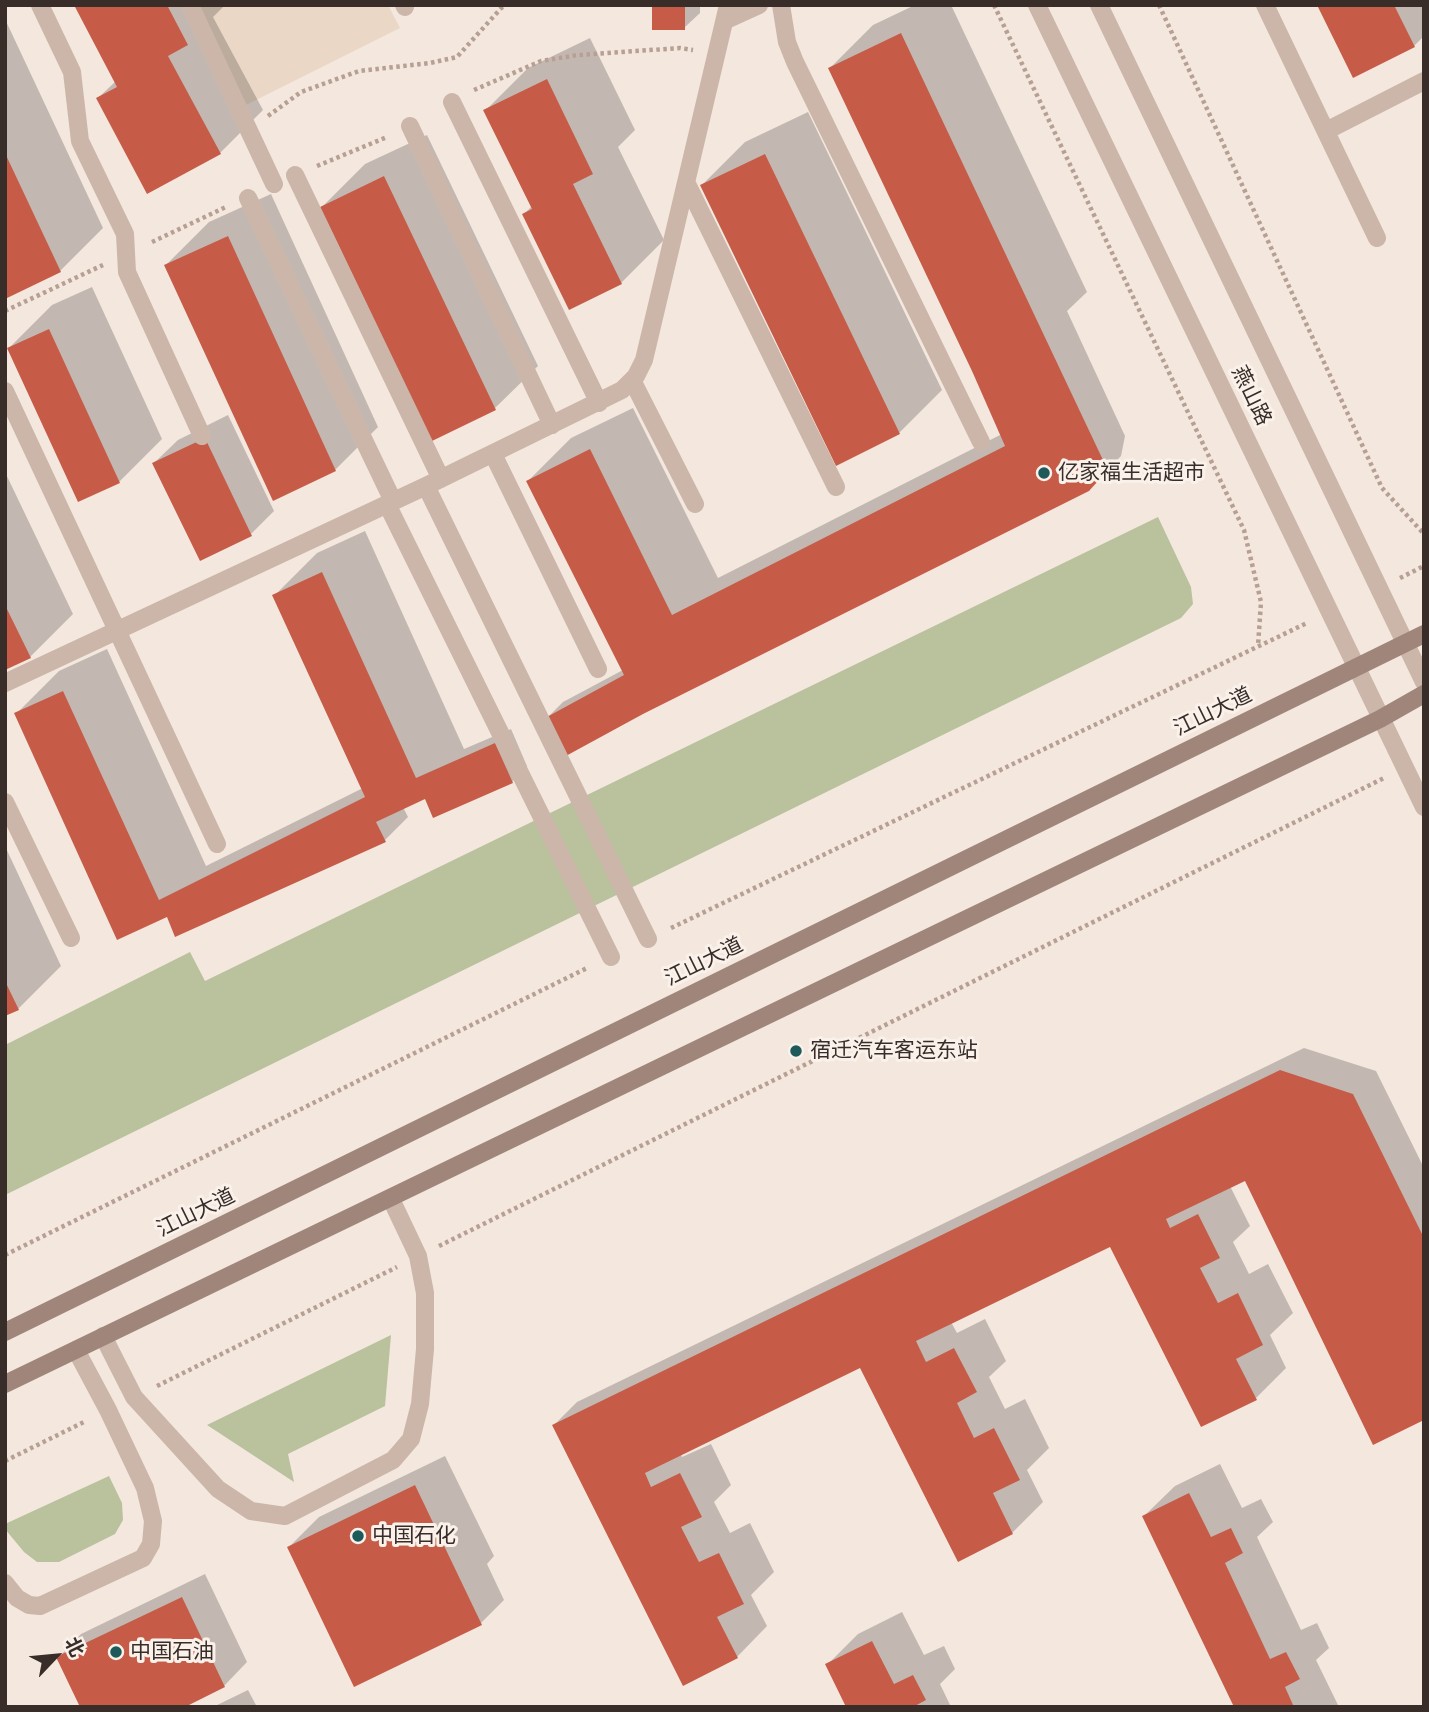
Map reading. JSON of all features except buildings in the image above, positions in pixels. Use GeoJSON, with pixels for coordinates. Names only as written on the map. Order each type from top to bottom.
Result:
{"type":"FeatureCollection","features":[{"type":"Feature","properties":{"kind":"main road","name":"江山大道"},"geometry":{"type":"LineString","coordinates":[[5,1332],[1424,634]]}},
{"type":"Feature","properties":{"kind":"main road"},"geometry":{"type":"LineString","coordinates":[[5,1384],[1380,719],[1424,694]]}},
{"type":"Feature","properties":{"kind":"street"},"geometry":{"type":"LineString","coordinates":[[40,5],[72,72],[80,141],[125,234],[127,272],[202,436]]}},
{"type":"Feature","properties":{"kind":"street"},"geometry":{"type":"LineString","coordinates":[[190,5],[274,184]]}},
{"type":"Feature","properties":{"kind":"street"},"geometry":{"type":"LineString","coordinates":[[5,683],[390,503],[622,390],[632,380],[644,360],[727,13],[759,5]]}},
{"type":"Feature","properties":{"kind":"street"},"geometry":{"type":"LineString","coordinates":[[781,5],[787,42],[795,62],[981,442]]}},
{"type":"Feature","properties":{"kind":"street","name":"燕山路"},"geometry":{"type":"LineString","coordinates":[[1037,5],[1424,807]]}},
{"type":"Feature","properties":{"kind":"street","name":"燕山路"},"geometry":{"type":"LineString","coordinates":[[1099,5],[1424,682]]}},
{"type":"Feature","properties":{"kind":"street"},"geometry":{"type":"LineString","coordinates":[[1265,5],[1377,238]]}},
{"type":"Feature","properties":{"kind":"street"},"geometry":{"type":"LineString","coordinates":[[1326,131],[1424,81]]}},
{"type":"Feature","properties":{"kind":"street"},"geometry":{"type":"LineString","coordinates":[[452,102],[599,402]]}},
{"type":"Feature","properties":{"kind":"street"},"geometry":{"type":"LineString","coordinates":[[410,126],[552,425]]}},
{"type":"Feature","properties":{"kind":"street"},"geometry":{"type":"LineString","coordinates":[[295,175],[434,482],[648,939]]}},
{"type":"Feature","properties":{"kind":"street"},"geometry":{"type":"LineString","coordinates":[[687,184],[836,487]]}},
{"type":"Feature","properties":{"kind":"street"},"geometry":{"type":"LineString","coordinates":[[248,198],[390,503],[611,957]]}},
{"type":"Feature","properties":{"kind":"street"},"geometry":{"type":"LineString","coordinates":[[632,380],[695,503]]}},
{"type":"Feature","properties":{"kind":"street"},"geometry":{"type":"LineString","coordinates":[[5,391],[217,844]]}},
{"type":"Feature","properties":{"kind":"street"},"geometry":{"type":"LineString","coordinates":[[493,454],[598,669]]}},
{"type":"Feature","properties":{"kind":"street"},"geometry":{"type":"LineString","coordinates":[[5,802],[71,937]]}},
{"type":"Feature","properties":{"kind":"street"},"geometry":{"type":"LineString","coordinates":[[103,1336],[134,1397],[218,1489],[251,1511],[285,1516],[393,1460],[411,1439],[420,1404],[425,1349],[425,1293],[418,1256],[391,1199]]}},
{"type":"Feature","properties":{"kind":"street"},"geometry":{"type":"LineString","coordinates":[[5,1583],[17,1598],[29,1605],[40,1606],[143,1558],[151,1544],[153,1521],[145,1488],[76,1349]]}},
{"type":"Feature","properties":{"kind":"path"},"geometry":{"type":"LineString","coordinates":[[251,135],[267,116],[301,92],[359,71],[430,63],[457,57],[504,5]]}},
{"type":"Feature","properties":{"kind":"path"},"geometry":{"type":"LineString","coordinates":[[994,5],[1244,530],[1261,602],[1258,647]]}},
{"type":"Feature","properties":{"kind":"path"},"geometry":{"type":"LineString","coordinates":[[1159,5],[1382,488],[1424,534]]}},
{"type":"Feature","properties":{"kind":"path"},"geometry":{"type":"LineString","coordinates":[[452,102],[541,61],[578,55],[680,48],[718,52]]}},
{"type":"Feature","properties":{"kind":"path"},"geometry":{"type":"LineString","coordinates":[[295,175],[410,126]]}},
{"type":"Feature","properties":{"kind":"path"},"geometry":{"type":"LineString","coordinates":[[5,311],[248,198]]}},
{"type":"Feature","properties":{"kind":"path"},"geometry":{"type":"LineString","coordinates":[[1379,588],[1424,566]]}},
{"type":"Feature","properties":{"kind":"path"},"geometry":{"type":"LineString","coordinates":[[648,939],[1330,612]]}},
{"type":"Feature","properties":{"kind":"path"},"geometry":{"type":"LineString","coordinates":[[134,1397],[1405,768]]}},
{"type":"Feature","properties":{"kind":"path"},"geometry":{"type":"LineString","coordinates":[[5,1255],[611,957]]}},
{"type":"Feature","properties":{"kind":"path"},"geometry":{"type":"LineString","coordinates":[[5,1461],[108,1410]]}},
{"type":"Feature","properties":{"kind":"green space"},"geometry":{"type":"Polygon","coordinates":[[[1158,517],[1191,587],[1193,604],[1181,618],[5,1195],[5,1045],[190,952],[205,981],[1158,517]]]}},
{"type":"Feature","properties":{"kind":"green space"},"geometry":{"type":"Polygon","coordinates":[[[391,1335],[385,1406],[288,1454],[294,1482],[207,1425],[391,1335]]]}},
{"type":"Feature","properties":{"kind":"green space"},"geometry":{"type":"Polygon","coordinates":[[[109,1476],[122,1503],[123,1520],[115,1534],[59,1562],[37,1562],[24,1552],[5,1529],[5,1524],[109,1476]]]}},
{"type":"Feature","properties":{"kind":"shaded area"},"geometry":{"type":"Polygon","coordinates":[[[197,5],[388,5],[400,28],[244,106],[197,5]]]}},
{"type":"Feature","properties":{"kind":"place","name":"亿家福生活超市"},"geometry":{"type":"Point","coordinates":[1044,473]}},
{"type":"Feature","properties":{"kind":"place","name":"宿迁汽车客运东站"},"geometry":{"type":"Point","coordinates":[796,1051]}},
{"type":"Feature","properties":{"kind":"place","name":"中国石化"},"geometry":{"type":"Point","coordinates":[358,1536]}},
{"type":"Feature","properties":{"kind":"place","name":"中国石油"},"geometry":{"type":"Point","coordinates":[116,1652]}}]}
